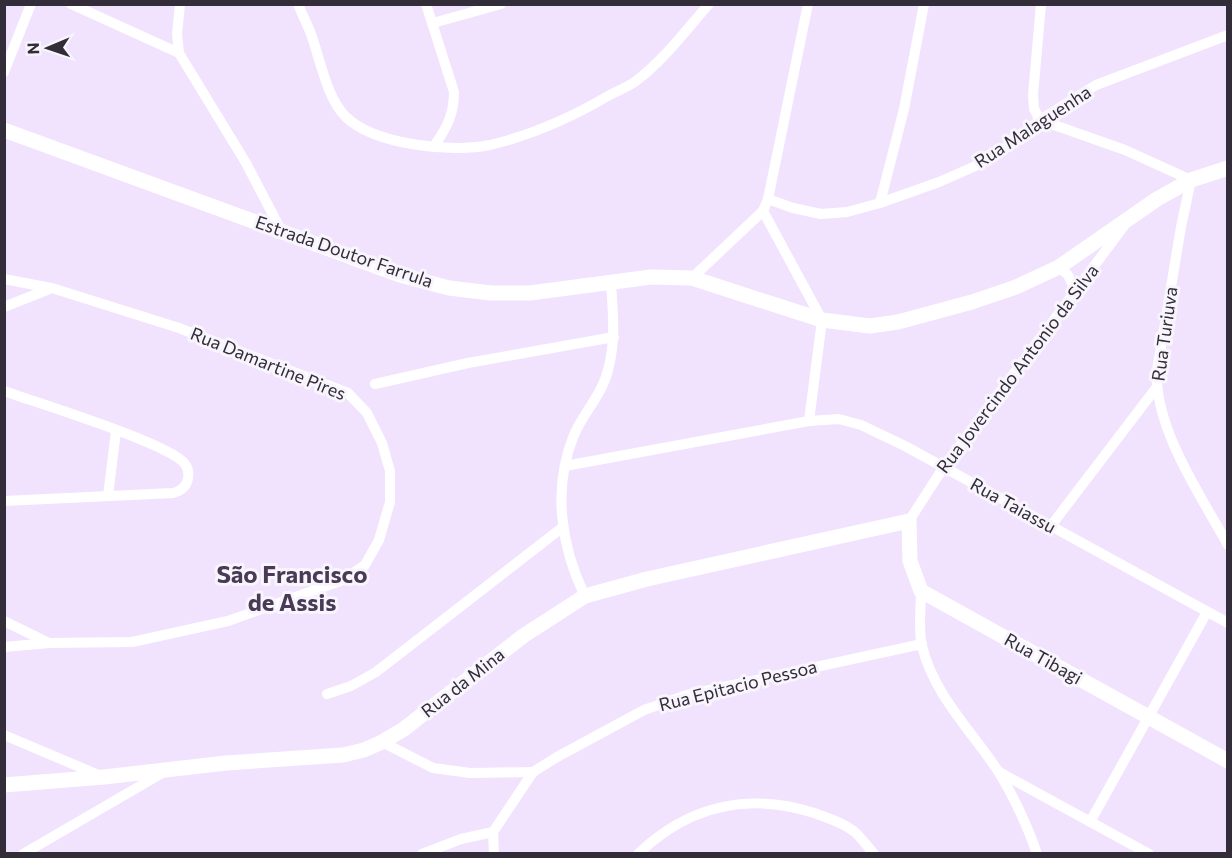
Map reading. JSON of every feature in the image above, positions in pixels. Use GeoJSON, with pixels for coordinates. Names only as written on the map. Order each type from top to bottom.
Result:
{"type":"FeatureCollection","features":[{"type":"Feature","properties":{"kind":"street"},"geometry":{"type":"LineString","coordinates":[[4,72],[31,4]]}},
{"type":"Feature","properties":{"kind":"street"},"geometry":{"type":"LineString","coordinates":[[71,4],[179,52]]}},
{"type":"Feature","properties":{"kind":"street"},"geometry":{"type":"LineString","coordinates":[[180,4],[177,34],[179,52],[246,163],[282,232]]}},
{"type":"Feature","properties":{"kind":"street"},"geometry":{"type":"LineString","coordinates":[[298,4],[310,30],[333,98],[345,116],[363,129],[391,140],[434,146],[489,145],[525,134],[580,112],[636,81],[671,47],[709,4]]}},
{"type":"Feature","properties":{"kind":"street"},"geometry":{"type":"LineString","coordinates":[[426,4],[454,92],[451,119],[434,146]]}},
{"type":"Feature","properties":{"kind":"street"},"geometry":{"type":"LineString","coordinates":[[433,23],[501,4]]}},
{"type":"Feature","properties":{"kind":"street"},"geometry":{"type":"LineString","coordinates":[[692,278],[763,211],[768,199],[808,4]]}},
{"type":"Feature","properties":{"kind":"street"},"geometry":{"type":"LineString","coordinates":[[880,203],[904,109],[924,4]]}},
{"type":"Feature","properties":{"kind":"street"},"geometry":{"type":"LineString","coordinates":[[1041,4],[1033,94],[1034,109],[1040,120],[1125,150],[1191,180]]}},
{"type":"Feature","properties":{"kind":"street","name":"Rua Malaguenha"},"geometry":{"type":"LineString","coordinates":[[768,199],[800,210],[821,214],[847,212],[939,182],[980,164],[1003,150],[1040,120],[1096,85],[1227,35]]}},
{"type":"Feature","properties":{"kind":"street","name":"Estrada Doutor Farrula"},"geometry":{"type":"LineString","coordinates":[[4,130],[400,275],[449,288],[491,293],[530,293],[651,277],[692,278],[822,320],[870,326],[898,322],[972,302],[1016,287],[1059,267],[1157,199],[1191,180],[1227,168]]}},
{"type":"Feature","properties":{"kind":"street","name":"Rua Turiuva"},"geometry":{"type":"LineString","coordinates":[[1191,180],[1179,238],[1156,388],[1179,456],[1227,545]]}},
{"type":"Feature","properties":{"kind":"street"},"geometry":{"type":"LineString","coordinates":[[763,211],[822,320],[809,421]]}},
{"type":"Feature","properties":{"kind":"street","name":"Rua Jovercindo Antonio da Silva"},"geometry":{"type":"LineString","coordinates":[[909,521],[943,468],[1130,218]]}},
{"type":"Feature","properties":{"kind":"street"},"geometry":{"type":"LineString","coordinates":[[1059,267],[1068,275],[1075,290]]}},
{"type":"Feature","properties":{"kind":"street","name":"Rua Damartine Pires"},"geometry":{"type":"LineString","coordinates":[[4,279],[52,288],[179,328],[348,393],[367,413],[382,443],[390,471],[390,502],[378,540],[365,565],[344,580],[228,621],[132,642],[49,643],[4,647]]}},
{"type":"Feature","properties":{"kind":"street"},"geometry":{"type":"LineString","coordinates":[[585,596],[573,572],[563,527],[561,489],[574,435],[608,372],[614,337],[611,283]]}},
{"type":"Feature","properties":{"kind":"street"},"geometry":{"type":"LineString","coordinates":[[4,308],[52,288]]}},
{"type":"Feature","properties":{"kind":"street"},"geometry":{"type":"LineString","coordinates":[[375,384],[468,363],[614,337]]}},
{"type":"Feature","properties":{"kind":"street"},"geometry":{"type":"LineString","coordinates":[[1050,527],[1156,388]]}},
{"type":"Feature","properties":{"kind":"street"},"geometry":{"type":"LineString","coordinates":[[4,391],[165,451],[179,459],[188,472],[188,479],[182,489],[173,493],[4,501]]}},
{"type":"Feature","properties":{"kind":"street","name":"Rua Taiassu"},"geometry":{"type":"LineString","coordinates":[[565,466],[809,421],[839,419],[861,425],[905,446],[1227,622]]}},
{"type":"Feature","properties":{"kind":"street"},"geometry":{"type":"LineString","coordinates":[[108,496],[116,431]]}},
{"type":"Feature","properties":{"kind":"street"},"geometry":{"type":"LineString","coordinates":[[909,521],[910,561],[921,591],[922,644],[931,673],[943,695],[999,772],[1033,840],[1037,854]]}},
{"type":"Feature","properties":{"kind":"street","name":"Rua da Mina"},"geometry":{"type":"LineString","coordinates":[[4,785],[343,755],[364,750],[404,729],[523,636],[585,596],[647,579],[909,521]]}},
{"type":"Feature","properties":{"kind":"street"},"geometry":{"type":"LineString","coordinates":[[327,694],[351,686],[376,672],[563,527]]}},
{"type":"Feature","properties":{"kind":"street","name":"Rua Tibagi"},"geometry":{"type":"LineString","coordinates":[[921,591],[1227,761]]}},
{"type":"Feature","properties":{"kind":"street"},"geometry":{"type":"LineString","coordinates":[[1090,822],[1147,717],[1209,613]]}},
{"type":"Feature","properties":{"kind":"street"},"geometry":{"type":"LineString","coordinates":[[4,621],[49,643]]}},
{"type":"Feature","properties":{"kind":"street","name":"Rua Epitacio Pessoa"},"geometry":{"type":"LineString","coordinates":[[494,832],[533,772],[644,710],[676,699],[922,644]]}},
{"type":"Feature","properties":{"kind":"street"},"geometry":{"type":"LineString","coordinates":[[4,735],[104,777]]}},
{"type":"Feature","properties":{"kind":"street"},"geometry":{"type":"LineString","coordinates":[[382,742],[433,768],[470,773],[533,772]]}},
{"type":"Feature","properties":{"kind":"street"},"geometry":{"type":"LineString","coordinates":[[23,854],[170,769]]}},
{"type":"Feature","properties":{"kind":"street"},"geometry":{"type":"LineString","coordinates":[[999,772],[1149,854]]}},
{"type":"Feature","properties":{"kind":"street"},"geometry":{"type":"LineString","coordinates":[[638,854],[679,824],[704,811],[731,806],[772,803],[798,808],[831,819],[855,832],[874,854]]}},
{"type":"Feature","properties":{"kind":"street"},"geometry":{"type":"LineString","coordinates":[[423,854],[460,839],[494,832],[494,854]]}},
{"type":"Feature","properties":{"kind":"district","name":"São Francisco de Assis"},"geometry":{"type":"Point","coordinates":[292,589]}}]}
